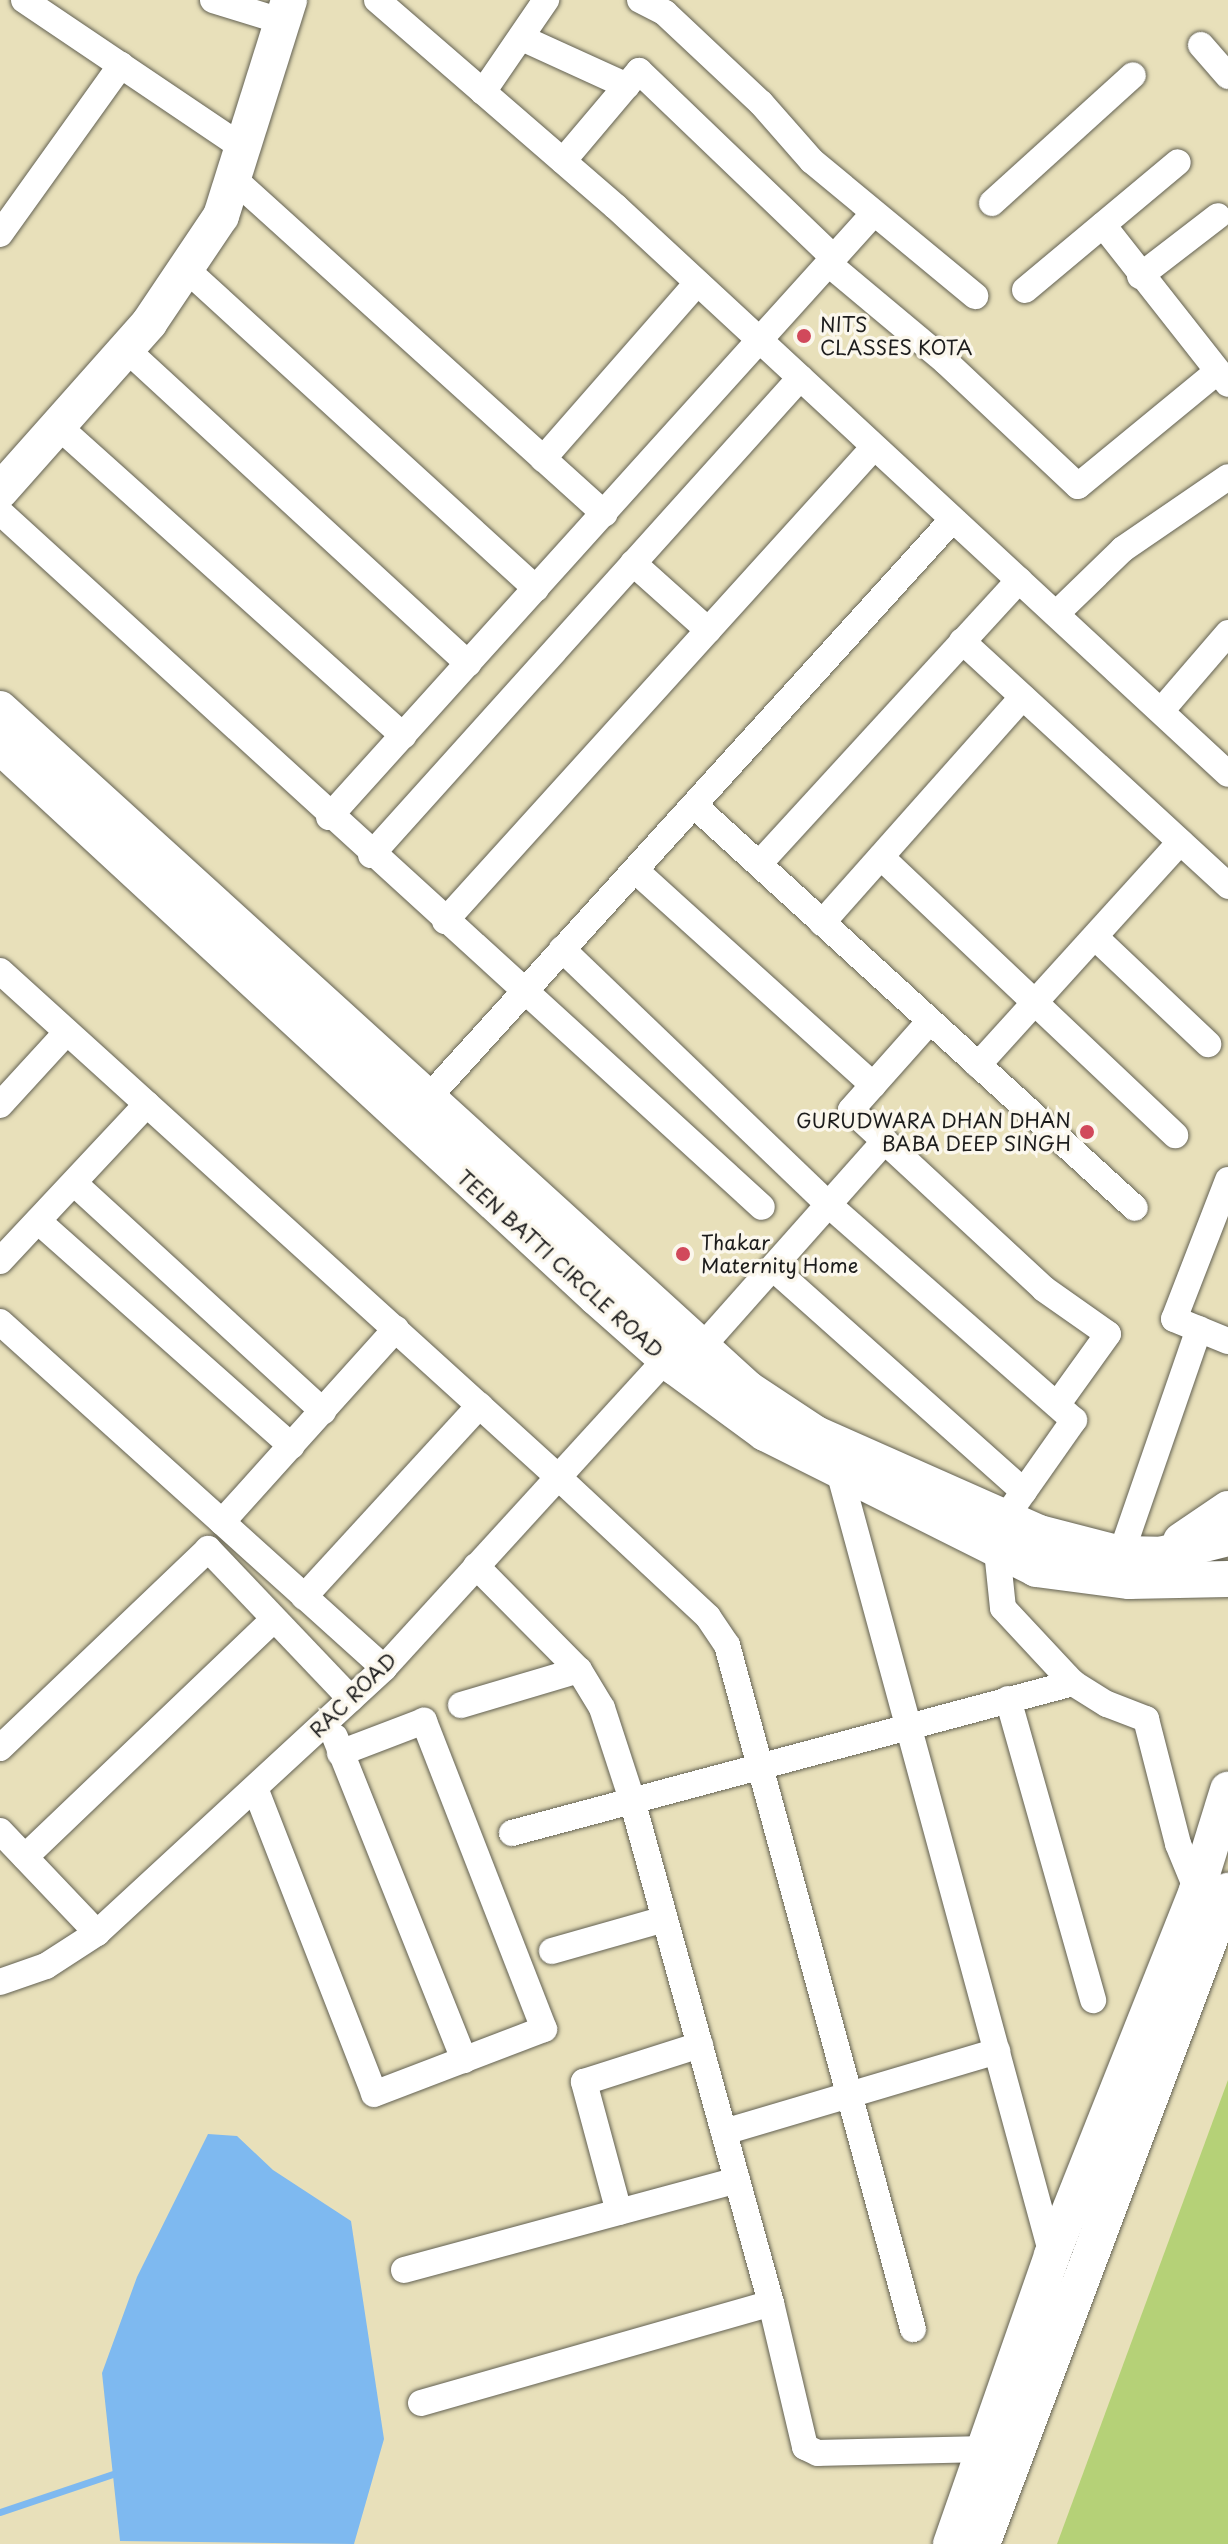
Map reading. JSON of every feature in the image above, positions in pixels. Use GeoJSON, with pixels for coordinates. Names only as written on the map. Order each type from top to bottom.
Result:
{"type":"FeatureCollection","features":[{"type":"Feature","properties":{"kind":"street"},"geometry":{"type":"LineString","coordinates":[[24,0],[121,65],[240,165],[543,459],[604,514]]}},
{"type":"Feature","properties":{"kind":"street"},"geometry":{"type":"LineString","coordinates":[[0,491],[126,349],[221,216],[240,165],[287,11],[213,0]]}},
{"type":"Feature","properties":{"kind":"street"},"geometry":{"type":"LineString","coordinates":[[377,0],[563,161],[1161,711],[1226,767]]}},
{"type":"Feature","properties":{"kind":"street"},"geometry":{"type":"LineString","coordinates":[[483,92],[524,39],[546,0]]}},
{"type":"Feature","properties":{"kind":"street"},"geometry":{"type":"LineString","coordinates":[[640,0],[665,13],[761,103],[812,161],[975,296]]}},
{"type":"Feature","properties":{"kind":"street"},"geometry":{"type":"LineString","coordinates":[[524,39],[627,86]]}},
{"type":"Feature","properties":{"kind":"street"},"geometry":{"type":"LineString","coordinates":[[1201,45],[1228,76]]}},
{"type":"Feature","properties":{"kind":"street"},"geometry":{"type":"LineString","coordinates":[[0,234],[121,65]]}},
{"type":"Feature","properties":{"kind":"street"},"geometry":{"type":"LineString","coordinates":[[563,161],[639,71],[831,261],[946,362],[1078,486],[1223,378],[1103,225]]}},
{"type":"Feature","properties":{"kind":"street"},"geometry":{"type":"LineString","coordinates":[[992,203],[1133,75]]}},
{"type":"Feature","properties":{"kind":"street"},"geometry":{"type":"LineString","coordinates":[[1025,290],[1178,162]]}},
{"type":"Feature","properties":{"kind":"street"},"geometry":{"type":"LineString","coordinates":[[329,817],[873,214]]}},
{"type":"Feature","properties":{"kind":"street"},"geometry":{"type":"LineString","coordinates":[[1140,276],[1218,216]]}},
{"type":"Feature","properties":{"kind":"street"},"geometry":{"type":"LineString","coordinates":[[186,269],[536,589]]}},
{"type":"Feature","properties":{"kind":"street"},"geometry":{"type":"LineString","coordinates":[[543,459],[697,283]]}},
{"type":"Feature","properties":{"kind":"street"},"geometry":{"type":"LineString","coordinates":[[126,349],[468,664]]}},
{"type":"Feature","properties":{"kind":"street"},"geometry":{"type":"LineString","coordinates":[[371,855],[800,378]]}},
{"type":"Feature","properties":{"kind":"street"},"geometry":{"type":"LineString","coordinates":[[58,426],[403,736]]}},
{"type":"Feature","properties":{"kind":"street"},"geometry":{"type":"LineString","coordinates":[[445,921],[874,447]]}},
{"type":"Feature","properties":{"kind":"street"},"geometry":{"type":"LineString","coordinates":[[1056,614],[1123,549],[1228,477]]}},
{"type":"Feature","properties":{"kind":"street"},"geometry":{"type":"LineString","coordinates":[[0,512],[329,817],[762,1207]]}},
{"type":"Feature","properties":{"kind":"street"},"geometry":{"type":"LineString","coordinates":[[416,1111],[953,519]]}},
{"type":"Feature","properties":{"kind":"street"},"geometry":{"type":"LineString","coordinates":[[633,563],[708,630]]}},
{"type":"Feature","properties":{"kind":"street"},"geometry":{"type":"LineString","coordinates":[[759,864],[1019,580]]}},
{"type":"Feature","properties":{"kind":"street"},"geometry":{"type":"LineString","coordinates":[[1161,711],[1228,633]]}},
{"type":"Feature","properties":{"kind":"street"},"geometry":{"type":"LineString","coordinates":[[962,641],[1228,886]]}},
{"type":"Feature","properties":{"kind":"street"},"geometry":{"type":"LineString","coordinates":[[822,923],[1023,697]]}},
{"type":"Feature","properties":{"kind":"street"},"geometry":{"type":"LineString","coordinates":[[0,709],[416,1111],[748,1389],[836,1458],[1052,2255]]}},
{"type":"Feature","properties":{"kind":"street","name":"TEEN BATTI CIRCLE ROAD"},"geometry":{"type":"LineString","coordinates":[[0,746],[416,1111],[666,1359],[765,1433],[1009,1520],[1036,1569],[1086,1578],[1228,1579]]}},
{"type":"Feature","properties":{"kind":"street"},"geometry":{"type":"LineString","coordinates":[[694,805],[1135,1208]]}},
{"type":"Feature","properties":{"kind":"street"},"geometry":{"type":"LineString","coordinates":[[978,1065],[1180,842]]}},
{"type":"Feature","properties":{"kind":"street"},"geometry":{"type":"LineString","coordinates":[[881,857],[1175,1135]]}},
{"type":"Feature","properties":{"kind":"street"},"geometry":{"type":"LineString","coordinates":[[635,870],[873,1085]]}},
{"type":"Feature","properties":{"kind":"street"},"geometry":{"type":"LineString","coordinates":[[1095,937],[1208,1044]]}},
{"type":"Feature","properties":{"kind":"street"},"geometry":{"type":"LineString","coordinates":[[562,949],[829,1205],[1074,1420],[1009,1520],[1003,1608],[1073,1683],[1107,1704],[1146,1719],[1178,1844],[1212,1891]]}},
{"type":"Feature","properties":{"kind":"street"},"geometry":{"type":"LineString","coordinates":[[0,971],[558,1477],[708,1617],[727,1645],[913,2329]]}},
{"type":"Feature","properties":{"kind":"street"},"geometry":{"type":"LineString","coordinates":[[930,1021],[851,1110],[1044,1289],[1108,1334],[1057,1405]]}},
{"type":"Feature","properties":{"kind":"street"},"geometry":{"type":"LineString","coordinates":[[0,1105],[67,1032]]}},
{"type":"Feature","properties":{"kind":"street"},"geometry":{"type":"LineString","coordinates":[[0,1261],[147,1104]]}},
{"type":"Feature","properties":{"kind":"street"},"geometry":{"type":"LineString","coordinates":[[701,1348],[885,1141]]}},
{"type":"Feature","properties":{"kind":"street"},"geometry":{"type":"LineString","coordinates":[[1228,1180],[1174,1319],[1228,1341]]}},
{"type":"Feature","properties":{"kind":"street"},"geometry":{"type":"LineString","coordinates":[[74,1183],[323,1411]]}},
{"type":"Feature","properties":{"kind":"street"},"geometry":{"type":"LineString","coordinates":[[38,1221],[291,1446]]}},
{"type":"Feature","properties":{"kind":"street"},"geometry":{"type":"LineString","coordinates":[[773,1268],[1009,1520],[1039,1533],[1121,1554],[1160,1555],[1228,1538]]}},
{"type":"Feature","properties":{"kind":"street"},"geometry":{"type":"LineString","coordinates":[[0,1322],[384,1668]]}},
{"type":"Feature","properties":{"kind":"street"},"geometry":{"type":"LineString","coordinates":[[222,1522],[396,1329]]}},
{"type":"Feature","properties":{"kind":"street"},"geometry":{"type":"LineString","coordinates":[[1121,1554],[1199,1329]]}},
{"type":"Feature","properties":{"kind":"street","name":"RAC ROAD"},"geometry":{"type":"LineString","coordinates":[[0,1982],[46,1966],[97,1933],[351,1699],[384,1668],[666,1359]]}},
{"type":"Feature","properties":{"kind":"street"},"geometry":{"type":"LineString","coordinates":[[304,1597],[480,1405]]}},
{"type":"Feature","properties":{"kind":"street"},"geometry":{"type":"LineString","coordinates":[[1160,1555],[1228,1509]]}},
{"type":"Feature","properties":{"kind":"street"},"geometry":{"type":"LineString","coordinates":[[0,1748],[208,1549],[351,1699]]}},
{"type":"Feature","properties":{"kind":"street"},"geometry":{"type":"LineString","coordinates":[[476,1566],[579,1670],[602,1708],[632,1800],[771,2303],[790,2398],[811,2451],[983,2449]]}},
{"type":"Feature","properties":{"kind":"street"},"geometry":{"type":"LineString","coordinates":[[25,1857],[274,1619]]}},
{"type":"Feature","properties":{"kind":"street"},"geometry":{"type":"LineString","coordinates":[[461,1705],[579,1670]]}},
{"type":"Feature","properties":{"kind":"street"},"geometry":{"type":"LineString","coordinates":[[512,1833],[906,1724],[1073,1683]]}},
{"type":"Feature","properties":{"kind":"street"},"geometry":{"type":"LineString","coordinates":[[1008,1699],[1093,2000]]}},
{"type":"Feature","properties":{"kind":"street"},"geometry":{"type":"LineString","coordinates":[[330,1718],[340,1753],[464,2060]]}},
{"type":"Feature","properties":{"kind":"street"},"geometry":{"type":"LineString","coordinates":[[255,1788],[374,2094],[544,2029],[424,1721],[340,1753]]}},
{"type":"Feature","properties":{"kind":"street"},"geometry":{"type":"LineString","coordinates":[[982,2544],[1212,1891],[1228,1790]]}},
{"type":"Feature","properties":{"kind":"street"},"geometry":{"type":"LineString","coordinates":[[0,1831],[97,1933]]}},
{"type":"Feature","properties":{"kind":"street"},"geometry":{"type":"LineString","coordinates":[[951,2544],[1052,2255],[1212,1891]]}},
{"type":"Feature","properties":{"kind":"street"},"geometry":{"type":"LineString","coordinates":[[552,1951],[665,1919]]}},
{"type":"Feature","properties":{"kind":"street"},"geometry":{"type":"LineString","coordinates":[[619,2212],[584,2082],[700,2045]]}},
{"type":"Feature","properties":{"kind":"street"},"geometry":{"type":"LineString","coordinates":[[724,2132],[997,2051]]}},
{"type":"Feature","properties":{"kind":"street"},"geometry":{"type":"LineString","coordinates":[[404,2270],[737,2180]]}},
{"type":"Feature","properties":{"kind":"street"},"geometry":{"type":"LineString","coordinates":[[421,2403],[771,2303]]}},
{"type":"Feature","properties":{"kind":"green space"},"geometry":{"type":"Polygon","coordinates":[[[1228,2080],[1228,2544],[1057,2544],[1228,2080]]]}},
{"type":"Feature","properties":{"kind":"water"},"geometry":{"type":"Polygon","coordinates":[[[208,2134],[237,2136],[273,2170],[351,2221],[384,2439],[354,2544],[120,2541],[102,2373],[137,2277],[208,2134]]]}},
{"type":"Feature","properties":{"kind":"waterway"},"geometry":{"type":"LineString","coordinates":[[0,2512],[113,2474]]}},
{"type":"Feature","properties":{"kind":"place","name":"NITS CLASSES KOTA"},"geometry":{"type":"Point","coordinates":[804,336]}},
{"type":"Feature","properties":{"kind":"place","name":"GURUDWARA DHAN DHAN BABA DEEP SINGH"},"geometry":{"type":"Point","coordinates":[1087,1132]}},
{"type":"Feature","properties":{"kind":"place","name":"Thakar Maternity Home"},"geometry":{"type":"Point","coordinates":[683,1254]}}]}
